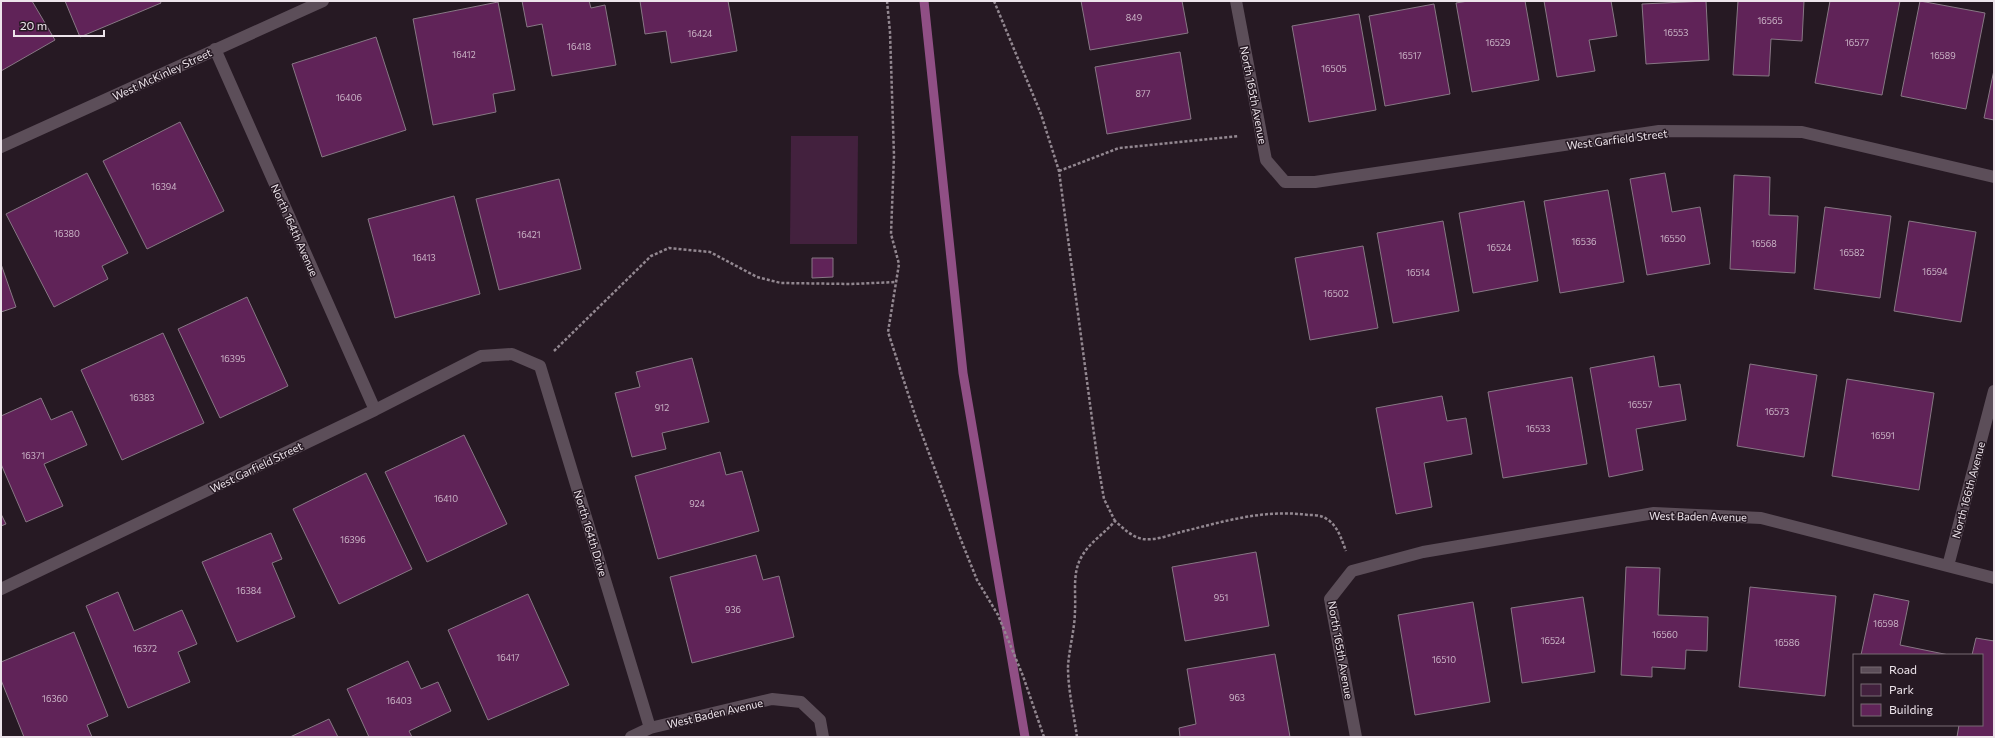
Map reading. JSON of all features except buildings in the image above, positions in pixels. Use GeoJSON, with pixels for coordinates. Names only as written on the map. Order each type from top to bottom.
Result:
{"type":"FeatureCollection","features":[{"type":"Feature","properties":{"kind":"street","name":"West McKinley Street"},"geometry":{"type":"LineString","coordinates":[[1,147],[323,1]]}},
{"type":"Feature","properties":{"kind":"street","name":"North 165th Avenue"},"geometry":{"type":"LineString","coordinates":[[1236,1],[1266,160],[1285,182]]}},
{"type":"Feature","properties":{"kind":"street","name":"North 164th Avenue"},"geometry":{"type":"LineString","coordinates":[[215,49],[375,410]]}},
{"type":"Feature","properties":{"kind":"street","name":"West Garfield Street"},"geometry":{"type":"LineString","coordinates":[[1285,182],[1315,182],[1659,131],[1802,132],[1994,177]]}},
{"type":"Feature","properties":{"kind":"street","name":"West Garfield Street"},"geometry":{"type":"LineString","coordinates":[[1,589],[375,410],[480,356],[512,354],[540,366]]}},
{"type":"Feature","properties":{"kind":"street","name":"North 164th Drive"},"geometry":{"type":"LineString","coordinates":[[540,366],[650,728]]}},
{"type":"Feature","properties":{"kind":"street","name":"North 166th Avenue"},"geometry":{"type":"LineString","coordinates":[[1948,566],[1994,391]]}},
{"type":"Feature","properties":{"kind":"street","name":"West Baden Avenue"},"geometry":{"type":"LineString","coordinates":[[1352,570],[1423,552],[1654,513],[1761,518],[1994,578]]}},
{"type":"Feature","properties":{"kind":"street","name":"North 165th Avenue"},"geometry":{"type":"LineString","coordinates":[[1352,570],[1330,599],[1356,737]]}},
{"type":"Feature","properties":{"kind":"street","name":"West Baden Avenue"},"geometry":{"type":"LineString","coordinates":[[631,737],[650,728],[772,699],[801,702],[820,720],[823,737]]}},
{"type":"Feature","properties":{"kind":"path"},"geometry":{"type":"LineString","coordinates":[[887,1],[890,32],[894,156],[891,234],[899,264],[888,332],[904,384],[976,580],[998,615],[1023,676],[1044,737]]}},
{"type":"Feature","properties":{"kind":"path"},"geometry":{"type":"LineString","coordinates":[[994,1],[1041,114],[1059,171],[1098,464],[1104,498],[1115,521],[1129,533],[1143,539],[1160,537],[1224,521],[1263,514],[1293,512],[1323,517],[1334,526],[1340,535],[1352,570]]}},
{"type":"Feature","properties":{"kind":"path"},"geometry":{"type":"LineString","coordinates":[[1059,171],[1119,148],[1261,134]]}},
{"type":"Feature","properties":{"kind":"path"},"geometry":{"type":"LineString","coordinates":[[540,366],[639,266],[651,256],[669,248],[710,252],[757,277],[781,282],[851,284],[896,282]]}},
{"type":"Feature","properties":{"kind":"path"},"geometry":{"type":"LineString","coordinates":[[1077,737],[1068,670],[1069,647],[1076,610],[1075,586],[1077,571],[1081,556],[1115,521]]}},
{"type":"Feature","properties":{"kind":"green space"},"geometry":{"type":"Polygon","coordinates":[[[791,136],[858,136],[857,244],[790,244],[791,136]]]}},
{"type":"Feature","properties":{"kind":"waterway"},"geometry":{"type":"LineString","coordinates":[[924,1],[963,373],[1025,737]]}}]}
